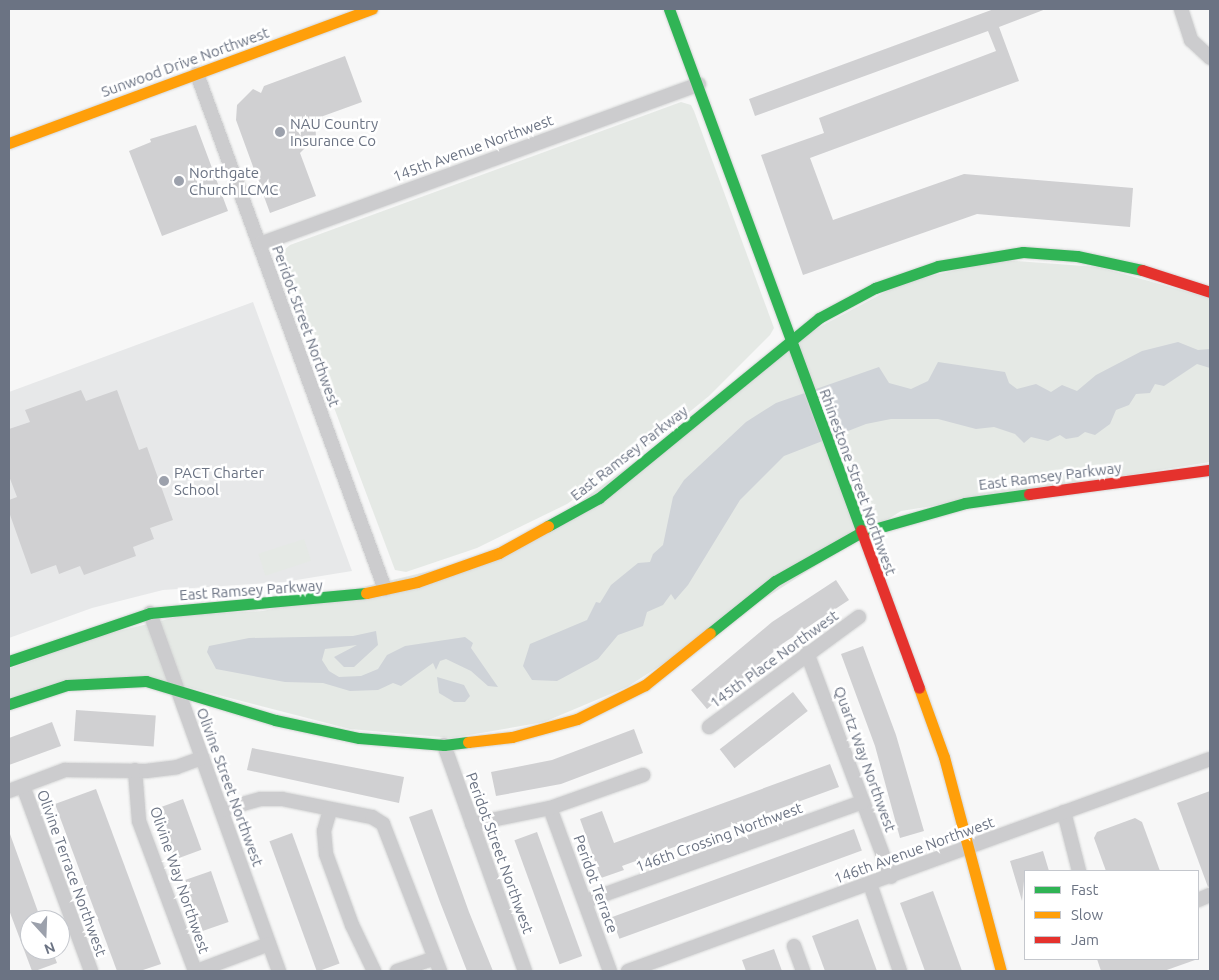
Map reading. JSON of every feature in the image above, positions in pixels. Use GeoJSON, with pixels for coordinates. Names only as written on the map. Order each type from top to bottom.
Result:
{"type":"FeatureCollection","features":[{"type":"Feature","properties":{"kind":"street","name":"Sunwood Drive Northwest"},"geometry":{"type":"LineString","coordinates":[[9,144],[372,9]]}},
{"type":"Feature","properties":{"kind":"street","name":"Rhinestone Street Northwest"},"geometry":{"type":"LineString","coordinates":[[669,9],[832,451],[860,533],[944,757],[1001,971]]}},
{"type":"Feature","properties":{"kind":"street"},"geometry":{"type":"LineString","coordinates":[[1181,9],[1184,27],[1206,55]]}},
{"type":"Feature","properties":{"kind":"street","name":"Peridot Street Northwest"},"geometry":{"type":"LineString","coordinates":[[196,74],[260,244],[385,589]]}},
{"type":"Feature","properties":{"kind":"street","name":"145th Avenue Northwest"},"geometry":{"type":"LineString","coordinates":[[260,244],[698,84]]}},
{"type":"Feature","properties":{"kind":"street","name":"East Ramsey Parkway"},"geometry":{"type":"LineString","coordinates":[[9,661],[150,613],[304,602],[385,589],[456,570],[564,520],[634,471],[791,342],[838,306],[875,288],[938,266],[1023,252],[1084,257],[1210,292]]}},
{"type":"Feature","properties":{"kind":"street","name":"East Ramsey Parkway"},"geometry":{"type":"LineString","coordinates":[[9,704],[43,691],[92,682],[146,681],[319,732],[444,745],[544,730],[613,704],[645,685],[774,581],[860,533],[965,503],[1210,470]]}},
{"type":"Feature","properties":{"kind":"street","name":"Olivine Street Northwest"},"geometry":{"type":"LineString","coordinates":[[150,613],[279,971]]}},
{"type":"Feature","properties":{"kind":"street","name":"145th Place Northwest"},"geometry":{"type":"LineString","coordinates":[[709,726],[859,617]]}},
{"type":"Feature","properties":{"kind":"street","name":"Quartz Way Northwest"},"geometry":{"type":"LineString","coordinates":[[807,653],[891,877]]}},
{"type":"Feature","properties":{"kind":"street","name":"Peridot Street Northwest"},"geometry":{"type":"LineString","coordinates":[[444,745],[525,971]]}},
{"type":"Feature","properties":{"kind":"street"},"geometry":{"type":"LineString","coordinates":[[9,791],[65,770],[134,770],[177,767],[202,758]]}},
{"type":"Feature","properties":{"kind":"street","name":"146th Avenue Northwest"},"geometry":{"type":"LineString","coordinates":[[628,971],[891,877],[1210,759]]}},
{"type":"Feature","properties":{"kind":"street","name":"Olivine Way Northwest"},"geometry":{"type":"LineString","coordinates":[[134,770],[139,821],[196,971]]}},
{"type":"Feature","properties":{"kind":"street"},"geometry":{"type":"LineString","coordinates":[[472,824],[550,808],[643,775]]}},
{"type":"Feature","properties":{"kind":"street","name":"Olivine Terrace Northwest"},"geometry":{"type":"LineString","coordinates":[[23,786],[91,971]]}},
{"type":"Feature","properties":{"kind":"street"},"geometry":{"type":"LineString","coordinates":[[221,810],[261,799],[372,817],[383,824],[440,971]]}},
{"type":"Feature","properties":{"kind":"street","name":"146th Crossing Northwest"},"geometry":{"type":"LineString","coordinates":[[586,901],[863,802]]}},
{"type":"Feature","properties":{"kind":"street","name":"Peridot Terrace"},"geometry":{"type":"LineString","coordinates":[[550,808],[586,901],[610,971]]}},
{"type":"Feature","properties":{"kind":"street"},"geometry":{"type":"LineString","coordinates":[[330,810],[324,837],[326,854],[349,918],[374,971]]}},
{"type":"Feature","properties":{"kind":"street"},"geometry":{"type":"LineString","coordinates":[[1064,812],[1079,870]]}},
{"type":"Feature","properties":{"kind":"street"},"geometry":{"type":"LineString","coordinates":[[870,884],[900,971]]}},
{"type":"Feature","properties":{"kind":"street"},"geometry":{"type":"LineString","coordinates":[[196,971],[268,944]]}},
{"type":"Feature","properties":{"kind":"street"},"geometry":{"type":"LineString","coordinates":[[794,946],[803,971]]}},
{"type":"Feature","properties":{"kind":"street"},"geometry":{"type":"LineString","coordinates":[[397,971],[434,958]]}},
{"type":"Feature","properties":{"kind":"shaded area"},"geometry":{"type":"Polygon","coordinates":[[[681,102],[691,105],[694,111],[774,328],[770,335],[709,396],[639,453],[567,504],[477,548],[406,572],[395,570],[279,261],[281,253],[290,245],[681,102]]]}},
{"type":"Feature","properties":{"kind":"shaded area"},"geometry":{"type":"Polygon","coordinates":[[[1002,260],[1098,267],[1210,298],[1210,462],[901,511],[627,687],[544,722],[452,738],[350,729],[149,677],[9,698],[9,669],[102,635],[185,615],[263,611],[513,551],[814,330],[904,282],[1002,260]]]}},
{"type":"Feature","properties":{"kind":"shaded area","name":"PACT Charter School"},"geometry":{"type":"Polygon","coordinates":[[[253,302],[352,571],[284,582],[163,590],[92,608],[9,638],[9,392],[253,302]]]}},
{"type":"Feature","properties":{"kind":"shaded area"},"geometry":{"type":"Polygon","coordinates":[[[1178,342],[1198,350],[1210,349],[1210,368],[1197,364],[1164,386],[1155,384],[1150,393],[1136,394],[1129,405],[1116,410],[1110,424],[1095,435],[1085,432],[1078,437],[1066,439],[1060,435],[1048,441],[1031,437],[1024,443],[1015,434],[994,427],[976,429],[938,419],[891,419],[866,424],[784,456],[740,500],[688,585],[675,600],[671,594],[663,605],[647,612],[643,626],[618,635],[598,659],[557,681],[532,680],[523,666],[530,644],[587,620],[596,602],[600,603],[611,585],[638,563],[650,562],[653,554],[663,545],[673,497],[684,480],[746,422],[776,403],[879,367],[889,383],[911,389],[928,381],[938,362],[1005,372],[1009,383],[1017,389],[1036,384],[1051,392],[1062,385],[1077,391],[1096,375],[1142,351],[1178,342]]]}},
{"type":"Feature","properties":{"kind":"shaded area"},"geometry":{"type":"Polygon","coordinates":[[[304,539],[311,561],[265,576],[258,554],[304,539]]]}},
{"type":"Feature","properties":{"kind":"shaded area"},"geometry":{"type":"Polygon","coordinates":[[[376,631],[378,645],[354,667],[344,667],[334,657],[357,645],[325,649],[322,660],[329,671],[339,677],[361,676],[378,669],[387,655],[405,646],[465,637],[473,643],[471,648],[498,687],[488,686],[471,671],[446,659],[440,661],[436,670],[433,663],[401,686],[393,683],[378,690],[350,691],[323,683],[285,682],[216,669],[207,652],[209,646],[249,638],[353,636],[376,631]]]}},
{"type":"Feature","properties":{"kind":"shaded area"},"geometry":{"type":"Polygon","coordinates":[[[437,677],[464,685],[470,696],[465,702],[454,702],[439,693],[437,677]]]}},
{"type":"Feature","properties":{"kind":"building"},"geometry":{"type":"Polygon","coordinates":[[[994,9],[1046,9],[999,27],[1019,81],[810,158],[833,220],[964,174],[1133,188],[1130,227],[977,214],[803,275],[761,155],[824,133],[819,118],[996,51],[988,31],[755,116],[749,99],[994,9]]]}},
{"type":"Feature","properties":{"kind":"building","name":"NAU Country Insurance Co"},"geometry":{"type":"Polygon","coordinates":[[[345,56],[362,102],[315,119],[316,137],[300,153],[316,196],[270,213],[236,120],[237,105],[253,89],[261,93],[264,86],[345,56]]]}},
{"type":"Feature","properties":{"kind":"building","name":"Northgate Church LCMC"},"geometry":{"type":"Polygon","coordinates":[[[196,125],[228,211],[162,236],[129,151],[151,142],[150,139],[196,125]]]}},
{"type":"Feature","properties":{"kind":"building"},"geometry":{"type":"Polygon","coordinates":[[[81,390],[86,401],[117,390],[139,450],[147,447],[173,520],[150,528],[154,539],[133,547],[136,556],[84,575],[80,566],[59,574],[56,565],[31,574],[9,512],[9,500],[17,497],[9,476],[9,429],[30,422],[25,410],[81,390]]]}},
{"type":"Feature","properties":{"kind":"building"},"geometry":{"type":"Polygon","coordinates":[[[836,580],[849,600],[785,642],[707,709],[691,690],[772,622],[836,580]]]}},
{"type":"Feature","properties":{"kind":"building"},"geometry":{"type":"Polygon","coordinates":[[[863,646],[896,735],[924,831],[900,838],[875,746],[841,654],[863,646]]]}},
{"type":"Feature","properties":{"kind":"building"},"geometry":{"type":"Polygon","coordinates":[[[793,692],[808,711],[734,768],[720,749],[793,692]]]}},
{"type":"Feature","properties":{"kind":"building"},"geometry":{"type":"Polygon","coordinates":[[[76,710],[156,716],[154,747],[74,741],[76,710]]]}},
{"type":"Feature","properties":{"kind":"building"},"geometry":{"type":"Polygon","coordinates":[[[52,722],[61,746],[9,765],[9,738],[52,722]]]}},
{"type":"Feature","properties":{"kind":"building"},"geometry":{"type":"Polygon","coordinates":[[[634,729],[643,753],[561,784],[496,796],[491,772],[552,760],[634,729]]]}},
{"type":"Feature","properties":{"kind":"building"},"geometry":{"type":"Polygon","coordinates":[[[252,748],[404,777],[399,803],[247,770],[252,748]]]}},
{"type":"Feature","properties":{"kind":"building"},"geometry":{"type":"Polygon","coordinates":[[[830,764],[839,787],[622,866],[624,870],[601,878],[580,819],[602,811],[614,843],[830,764]]]}},
{"type":"Feature","properties":{"kind":"building"},"geometry":{"type":"Polygon","coordinates":[[[96,789],[161,964],[140,971],[117,971],[55,804],[96,789]]]}},
{"type":"Feature","properties":{"kind":"building"},"geometry":{"type":"Polygon","coordinates":[[[1210,791],[1210,886],[1208,887],[1177,803],[1210,791]]]}},
{"type":"Feature","properties":{"kind":"building"},"geometry":{"type":"Polygon","coordinates":[[[183,799],[201,850],[174,860],[156,809],[183,799]]]}},
{"type":"Feature","properties":{"kind":"building"},"geometry":{"type":"Polygon","coordinates":[[[432,809],[469,912],[493,971],[467,971],[440,902],[409,817],[432,809]]]}},
{"type":"Feature","properties":{"kind":"building"},"geometry":{"type":"Polygon","coordinates":[[[1135,818],[1142,822],[1160,870],[1106,870],[1094,838],[1097,832],[1135,818]]]}},
{"type":"Feature","properties":{"kind":"building"},"geometry":{"type":"Polygon","coordinates":[[[854,829],[862,851],[619,939],[612,917],[854,829]]]}},
{"type":"Feature","properties":{"kind":"building"},"geometry":{"type":"Polygon","coordinates":[[[537,832],[582,956],[560,964],[514,840],[537,832]]]}},
{"type":"Feature","properties":{"kind":"building"},"geometry":{"type":"Polygon","coordinates":[[[292,833],[340,964],[317,971],[269,841],[292,833]]]}},
{"type":"Feature","properties":{"kind":"building"},"geometry":{"type":"Polygon","coordinates":[[[10,834],[37,910],[20,910],[20,939],[9,910],[10,834]]]}},
{"type":"Feature","properties":{"kind":"building"},"geometry":{"type":"Polygon","coordinates":[[[1043,851],[1049,870],[1024,870],[1022,901],[1010,861],[1043,851]]]}},
{"type":"Feature","properties":{"kind":"building"},"geometry":{"type":"Polygon","coordinates":[[[211,871],[229,922],[201,931],[184,880],[211,871]]]}},
{"type":"Feature","properties":{"kind":"building"},"geometry":{"type":"Polygon","coordinates":[[[933,891],[962,971],[925,971],[900,903],[933,891]]]}},
{"type":"Feature","properties":{"kind":"building"},"geometry":{"type":"Polygon","coordinates":[[[858,919],[877,971],[825,971],[812,936],[858,919]]]}},
{"type":"Feature","properties":{"kind":"building"},"geometry":{"type":"Polygon","coordinates":[[[774,949],[782,971],[746,971],[742,960],[774,949]]]}},
{"type":"Feature","properties":{"kind":"building"},"geometry":{"type":"Polygon","coordinates":[[[28,960],[56,960],[57,963],[32,971],[28,960]]]}},
{"type":"Feature","properties":{"kind":"building"},"geometry":{"type":"Polygon","coordinates":[[[1097,960],[1195,960],[1164,971],[1101,971],[1097,960]]]}},
{"type":"Feature","properties":{"kind":"traffic: fast"},"geometry":{"type":"LineString","coordinates":[[669,9],[861,530]]}},
{"type":"Feature","properties":{"kind":"traffic: fast"},"geometry":{"type":"LineString","coordinates":[[548,526],[599,498],[819,318],[875,288],[938,266],[1023,252],[1077,256],[1142,270]]}},
{"type":"Feature","properties":{"kind":"traffic: fast"},"geometry":{"type":"LineString","coordinates":[[710,633],[775,581],[860,533],[965,503],[1029,494]]}},
{"type":"Feature","properties":{"kind":"traffic: fast"},"geometry":{"type":"LineString","coordinates":[[9,661],[150,613],[366,593]]}},
{"type":"Feature","properties":{"kind":"traffic: fast"},"geometry":{"type":"LineString","coordinates":[[9,704],[67,685],[146,681],[275,720],[359,738],[444,745],[468,742]]}},
{"type":"Feature","properties":{"kind":"traffic: slow"},"geometry":{"type":"LineString","coordinates":[[9,143],[372,9]]}},
{"type":"Feature","properties":{"kind":"traffic: slow"},"geometry":{"type":"LineString","coordinates":[[366,593],[417,582],[499,553],[548,526]]}},
{"type":"Feature","properties":{"kind":"traffic: slow"},"geometry":{"type":"LineString","coordinates":[[468,742],[512,737],[577,719],[645,685],[710,633]]}},
{"type":"Feature","properties":{"kind":"traffic: slow"},"geometry":{"type":"LineString","coordinates":[[919,688],[944,757],[1001,971]]}},
{"type":"Feature","properties":{"kind":"traffic: jam"},"geometry":{"type":"LineString","coordinates":[[1142,270],[1210,292]]}},
{"type":"Feature","properties":{"kind":"traffic: jam"},"geometry":{"type":"LineString","coordinates":[[1029,494],[1210,470]]}},
{"type":"Feature","properties":{"kind":"traffic: jam"},"geometry":{"type":"LineString","coordinates":[[861,530],[919,688]]}},
{"type":"Feature","properties":{"kind":"place","name":"NAU Country Insurance Co"},"geometry":{"type":"Point","coordinates":[280,132]}},
{"type":"Feature","properties":{"kind":"place","name":"Northgate Church LCMC"},"geometry":{"type":"Point","coordinates":[179,181]}},
{"type":"Feature","properties":{"kind":"place","name":"PACT Charter School"},"geometry":{"type":"Point","coordinates":[164,481]}}]}
